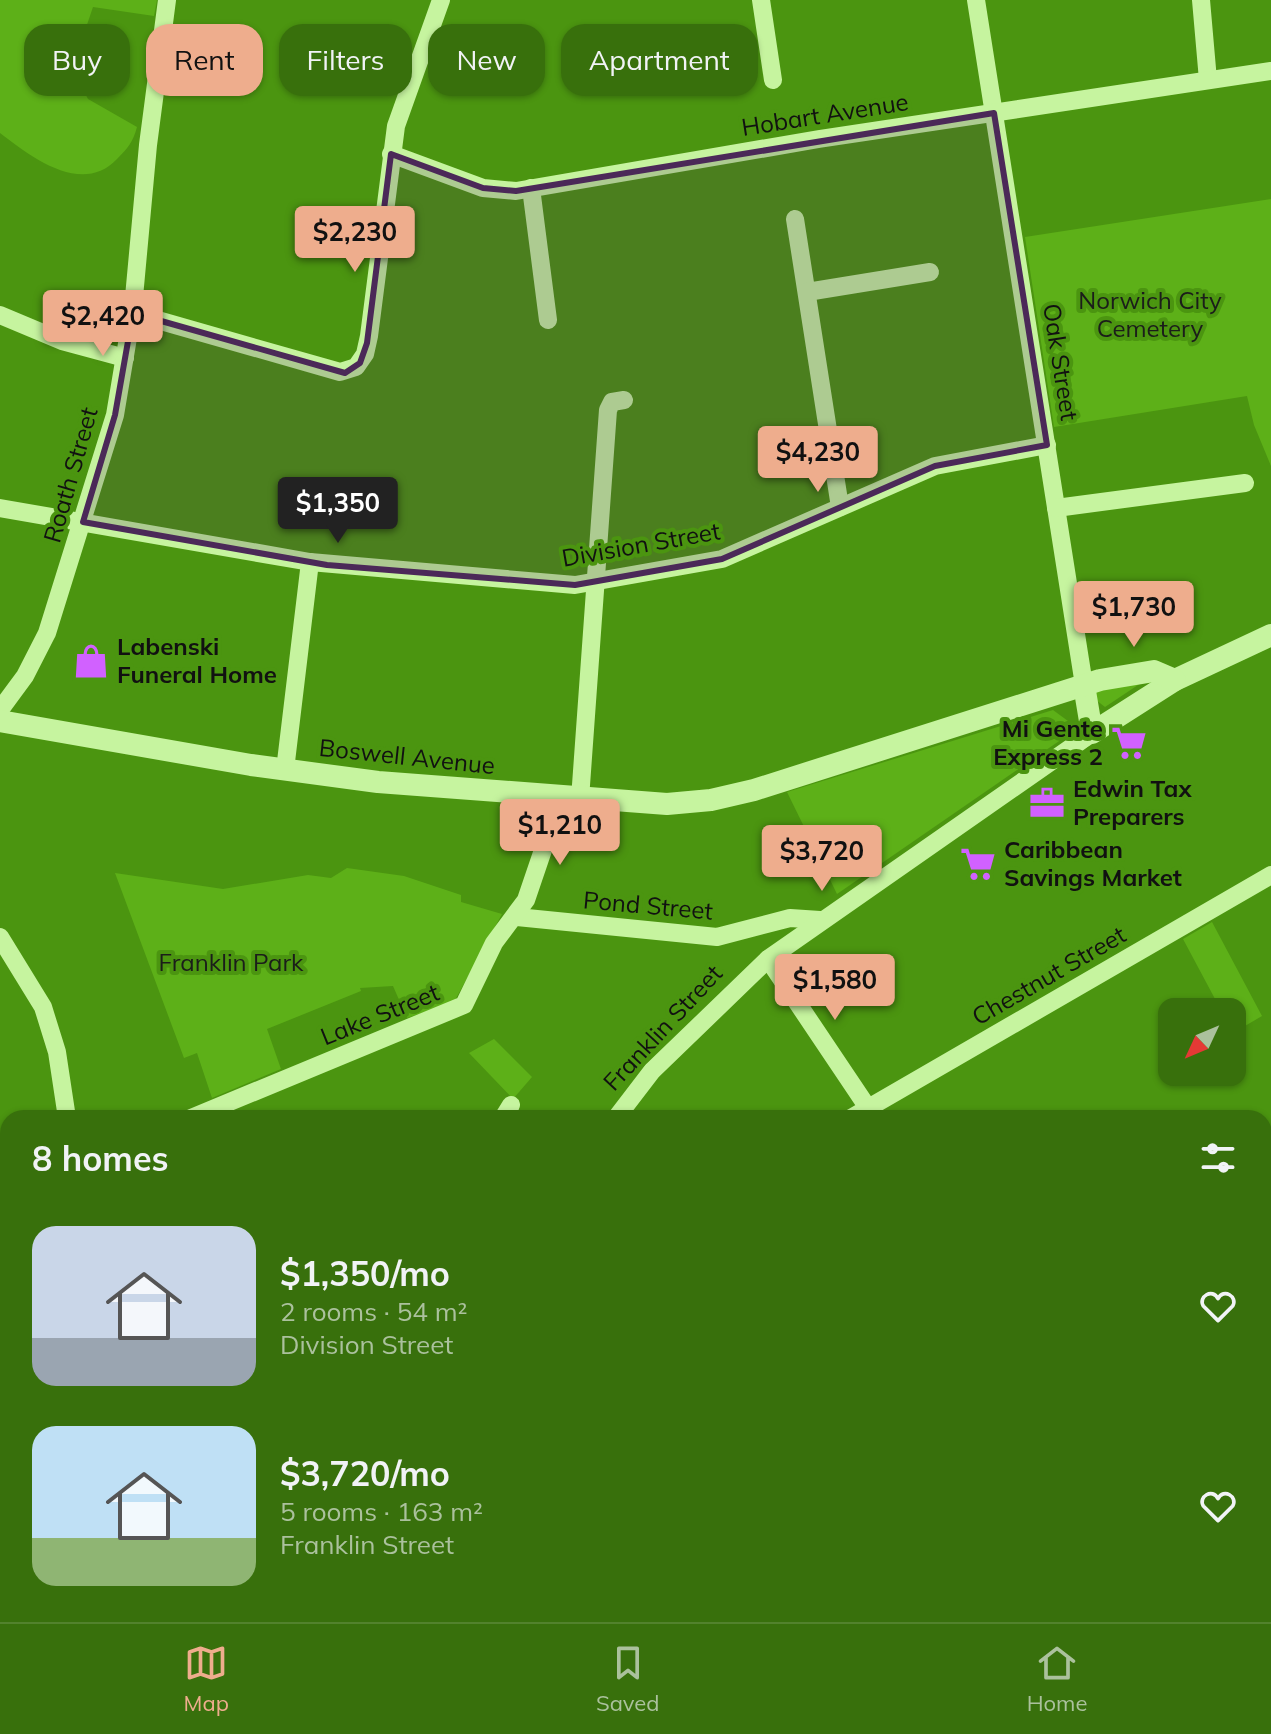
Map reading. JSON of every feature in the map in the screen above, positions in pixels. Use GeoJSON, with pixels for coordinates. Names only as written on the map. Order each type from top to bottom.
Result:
{"type":"FeatureCollection","features":[{"type":"Feature","properties":{"kind":"street","name":"Roath Street"},"geometry":{"type":"LineString","coordinates":[[0,710],[25,676],[47,633],[115,415],[133,313],[148,145],[167,0]]}},
{"type":"Feature","properties":{"kind":"street"},"geometry":{"type":"LineString","coordinates":[[133,313],[340,372],[352,370],[363,359],[369,336],[391,154],[404,99],[441,0]]}},
{"type":"Feature","properties":{"kind":"street"},"geometry":{"type":"LineString","coordinates":[[761,0],[773,80]]}},
{"type":"Feature","properties":{"kind":"street","name":"Oak Street"},"geometry":{"type":"LineString","coordinates":[[976,0],[1092,733]]}},
{"type":"Feature","properties":{"kind":"street"},"geometry":{"type":"LineString","coordinates":[[1201,0],[1208,80]]}},
{"type":"Feature","properties":{"kind":"street","name":"Hobart Avenue"},"geometry":{"type":"LineString","coordinates":[[391,154],[483,188],[511,191],[1271,71]]}},
{"type":"Feature","properties":{"kind":"street"},"geometry":{"type":"LineString","coordinates":[[531,188],[548,320]]}},
{"type":"Feature","properties":{"kind":"street"},"geometry":{"type":"LineString","coordinates":[[795,219],[840,507]]}},
{"type":"Feature","properties":{"kind":"street"},"geometry":{"type":"LineString","coordinates":[[807,292],[930,272]]}},
{"type":"Feature","properties":{"kind":"street"},"geometry":{"type":"LineString","coordinates":[[0,315],[62,341],[125,358]]}},
{"type":"Feature","properties":{"kind":"street"},"geometry":{"type":"LineString","coordinates":[[580,799],[608,410],[612,402],[624,400]]}},
{"type":"Feature","properties":{"kind":"street","name":"Division Street"},"geometry":{"type":"LineString","coordinates":[[0,508],[310,562],[570,585],[722,559],[935,466],[1047,445]]}},
{"type":"Feature","properties":{"kind":"street"},"geometry":{"type":"LineString","coordinates":[[1056,508],[1245,483]]}},
{"type":"Feature","properties":{"kind":"street"},"geometry":{"type":"LineString","coordinates":[[285,770],[310,562]]}},
{"type":"Feature","properties":{"kind":"street","name":"Franklin Street"},"geometry":{"type":"LineString","coordinates":[[622,1110],[652,1071],[768,959],[820,920],[1092,733],[1175,680],[1271,635]]}},
{"type":"Feature","properties":{"kind":"street","name":"Boswell Avenue"},"geometry":{"type":"LineString","coordinates":[[0,721],[285,770],[551,797],[667,804],[731,796],[1084,685],[1142,671],[1154,671],[1175,680]]}},
{"type":"Feature","properties":{"kind":"street","name":"Lake Street"},"geometry":{"type":"LineString","coordinates":[[210,1110],[461,1007],[469,998],[494,943],[517,917],[539,865],[551,797]]}},
{"type":"Feature","properties":{"kind":"street","name":"Chestnut Street"},"geometry":{"type":"LineString","coordinates":[[865,1110],[1271,875]]}},
{"type":"Feature","properties":{"kind":"street","name":"Pond Street"},"geometry":{"type":"LineString","coordinates":[[517,917],[717,937],[790,918],[820,920]]}},
{"type":"Feature","properties":{"kind":"street"},"geometry":{"type":"LineString","coordinates":[[0,937],[43,1007],[57,1052],[66,1110]]}},
{"type":"Feature","properties":{"kind":"street"},"geometry":{"type":"LineString","coordinates":[[768,959],[868,1108]]}},
{"type":"Feature","properties":{"kind":"highlighted area"},"geometry":{"type":"Polygon","coordinates":[[[994,113],[1047,445],[935,466],[722,559],[575,585],[327,565],[83,522],[115,415],[133,313],[345,373],[360,363],[367,343],[391,154],[483,188],[516,191],[994,113]]]}},
{"type":"Feature","properties":{"kind":"green space"},"geometry":{"type":"Polygon","coordinates":[[[0,0],[157,0],[154,16],[93,7],[87,24],[24,24],[24,96],[86,96],[137,127],[134,137],[117,159],[103,169],[88,174],[73,173],[41,162],[0,133],[0,0]]]}},
{"type":"Feature","properties":{"kind":"green space","name":"Norwich City Cemetery"},"geometry":{"type":"Polygon","coordinates":[[[1271,199],[1271,466],[1254,425],[1247,396],[1054,427],[1025,237],[1271,199]]]}},
{"type":"Feature","properties":{"kind":"green space"},"geometry":{"type":"Polygon","coordinates":[[[1141,683],[1105,707],[1096,700],[1096,689],[1141,683]]]}},
{"type":"Feature","properties":{"kind":"green space"},"geometry":{"type":"Polygon","coordinates":[[[1053,710],[1068,721],[1065,737],[837,894],[787,792],[1053,710]]]}},
{"type":"Feature","properties":{"kind":"green space","name":"Franklin Park"},"geometry":{"type":"Polygon","coordinates":[[[347,868],[404,876],[461,895],[461,902],[502,914],[454,1002],[407,1018],[393,986],[360,988],[361,991],[267,1029],[281,1069],[212,1098],[197,1053],[184,1058],[115,873],[223,889],[308,875],[331,878],[347,868]]]}},
{"type":"Feature","properties":{"kind":"green space"},"geometry":{"type":"Polygon","coordinates":[[[1212,922],[1262,1016],[1246,1025],[1246,998],[1215,998],[1183,939],[1212,922]]]}},
{"type":"Feature","properties":{"kind":"green space"},"geometry":{"type":"Polygon","coordinates":[[[494,1039],[532,1077],[513,1099],[469,1053],[494,1039]]]}},
{"type":"Feature","properties":{"kind":"place","name":"Labenski Funeral Home"},"geometry":{"type":"Point","coordinates":[91,661]}},
{"type":"Feature","properties":{"kind":"place","name":"Mi Gente Express 2"},"geometry":{"type":"Point","coordinates":[1129,743]}},
{"type":"Feature","properties":{"kind":"place","name":"Edwin Tax Preparers"},"geometry":{"type":"Point","coordinates":[1047,803]}},
{"type":"Feature","properties":{"kind":"place","name":"Caribbean Savings Market"},"geometry":{"type":"Point","coordinates":[978,864]}}]}
